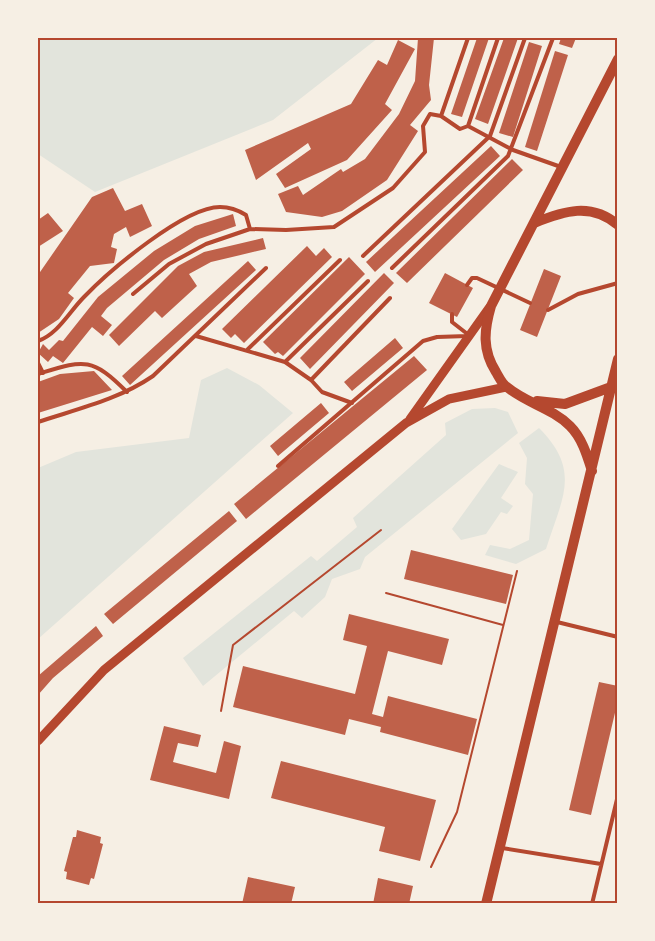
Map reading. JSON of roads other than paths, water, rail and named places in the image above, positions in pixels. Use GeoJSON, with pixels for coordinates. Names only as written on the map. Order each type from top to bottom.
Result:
{"type":"FeatureCollection","features":[{"type":"Feature","properties":{"kind":"main road"},"geometry":{"type":"LineString","coordinates":[[592,471],[582,443],[571,427],[532,400],[506,387],[490,363],[485,346],[484,328],[499,289],[564,168],[618,58]]}},
{"type":"Feature","properties":{"kind":"main road"},"geometry":{"type":"LineString","coordinates":[[534,223],[563,212],[589,209],[618,225]]}},
{"type":"Feature","properties":{"kind":"main road"},"geometry":{"type":"LineString","coordinates":[[406,423],[491,306]]}},
{"type":"Feature","properties":{"kind":"main road"},"geometry":{"type":"LineString","coordinates":[[486,903],[618,359]]}},
{"type":"Feature","properties":{"kind":"main road"},"geometry":{"type":"LineString","coordinates":[[38,741],[104,670],[406,423],[449,399],[506,387]]}},
{"type":"Feature","properties":{"kind":"main road"},"geometry":{"type":"LineString","coordinates":[[532,400],[565,404],[611,387]]}},
{"type":"Feature","properties":{"kind":"lane"},"geometry":{"type":"LineString","coordinates":[[441,116],[468,38]]}},
{"type":"Feature","properties":{"kind":"lane"},"geometry":{"type":"LineString","coordinates":[[468,126],[498,38]]}},
{"type":"Feature","properties":{"kind":"lane"},"geometry":{"type":"LineString","coordinates":[[363,256],[490,136],[525,38]]}},
{"type":"Feature","properties":{"kind":"lane"},"geometry":{"type":"LineString","coordinates":[[392,268],[513,150],[553,38]]}},
{"type":"Feature","properties":{"kind":"lane"},"geometry":{"type":"LineString","coordinates":[[133,294],[178,259],[206,244],[250,229],[286,230],[334,227],[361,211],[393,188],[425,152],[423,126],[430,114],[441,116],[459,129],[468,126],[513,150],[564,168]]}},
{"type":"Feature","properties":{"kind":"lane"},"geometry":{"type":"LineString","coordinates":[[38,341],[56,329],[84,297],[140,249],[193,214],[218,207],[237,209],[246,215],[250,229]]}},
{"type":"Feature","properties":{"kind":"lane"},"geometry":{"type":"LineString","coordinates":[[247,349],[340,260]]}},
{"type":"Feature","properties":{"kind":"lane"},"geometry":{"type":"LineString","coordinates":[[38,422],[127,392],[153,376],[266,268]]}},
{"type":"Feature","properties":{"kind":"lane"},"geometry":{"type":"LineString","coordinates":[[467,285],[475,277],[530,303]]}},
{"type":"Feature","properties":{"kind":"lane"},"geometry":{"type":"LineString","coordinates":[[285,362],[368,280]]}},
{"type":"Feature","properties":{"kind":"lane"},"geometry":{"type":"LineString","coordinates":[[548,310],[578,294],[618,283]]}},
{"type":"Feature","properties":{"kind":"lane"},"geometry":{"type":"LineString","coordinates":[[311,380],[390,298]]}},
{"type":"Feature","properties":{"kind":"lane"},"geometry":{"type":"LineString","coordinates":[[452,315],[452,322],[470,336]]}},
{"type":"Feature","properties":{"kind":"lane"},"geometry":{"type":"LineString","coordinates":[[195,336],[247,349],[285,362],[311,380],[322,392],[352,404]]}},
{"type":"Feature","properties":{"kind":"lane"},"geometry":{"type":"LineString","coordinates":[[278,466],[423,341],[437,337],[470,336]]}},
{"type":"Feature","properties":{"kind":"lane"},"geometry":{"type":"LineString","coordinates":[[38,363],[40,374],[80,363],[99,367],[127,392]]}},
{"type":"Feature","properties":{"kind":"lane"},"geometry":{"type":"LineString","coordinates":[[555,622],[618,637]]}},
{"type":"Feature","properties":{"kind":"lane"},"geometry":{"type":"LineString","coordinates":[[592,903],[618,795]]}},
{"type":"Feature","properties":{"kind":"lane"},"geometry":{"type":"LineString","coordinates":[[500,847],[602,864]]}}]}
